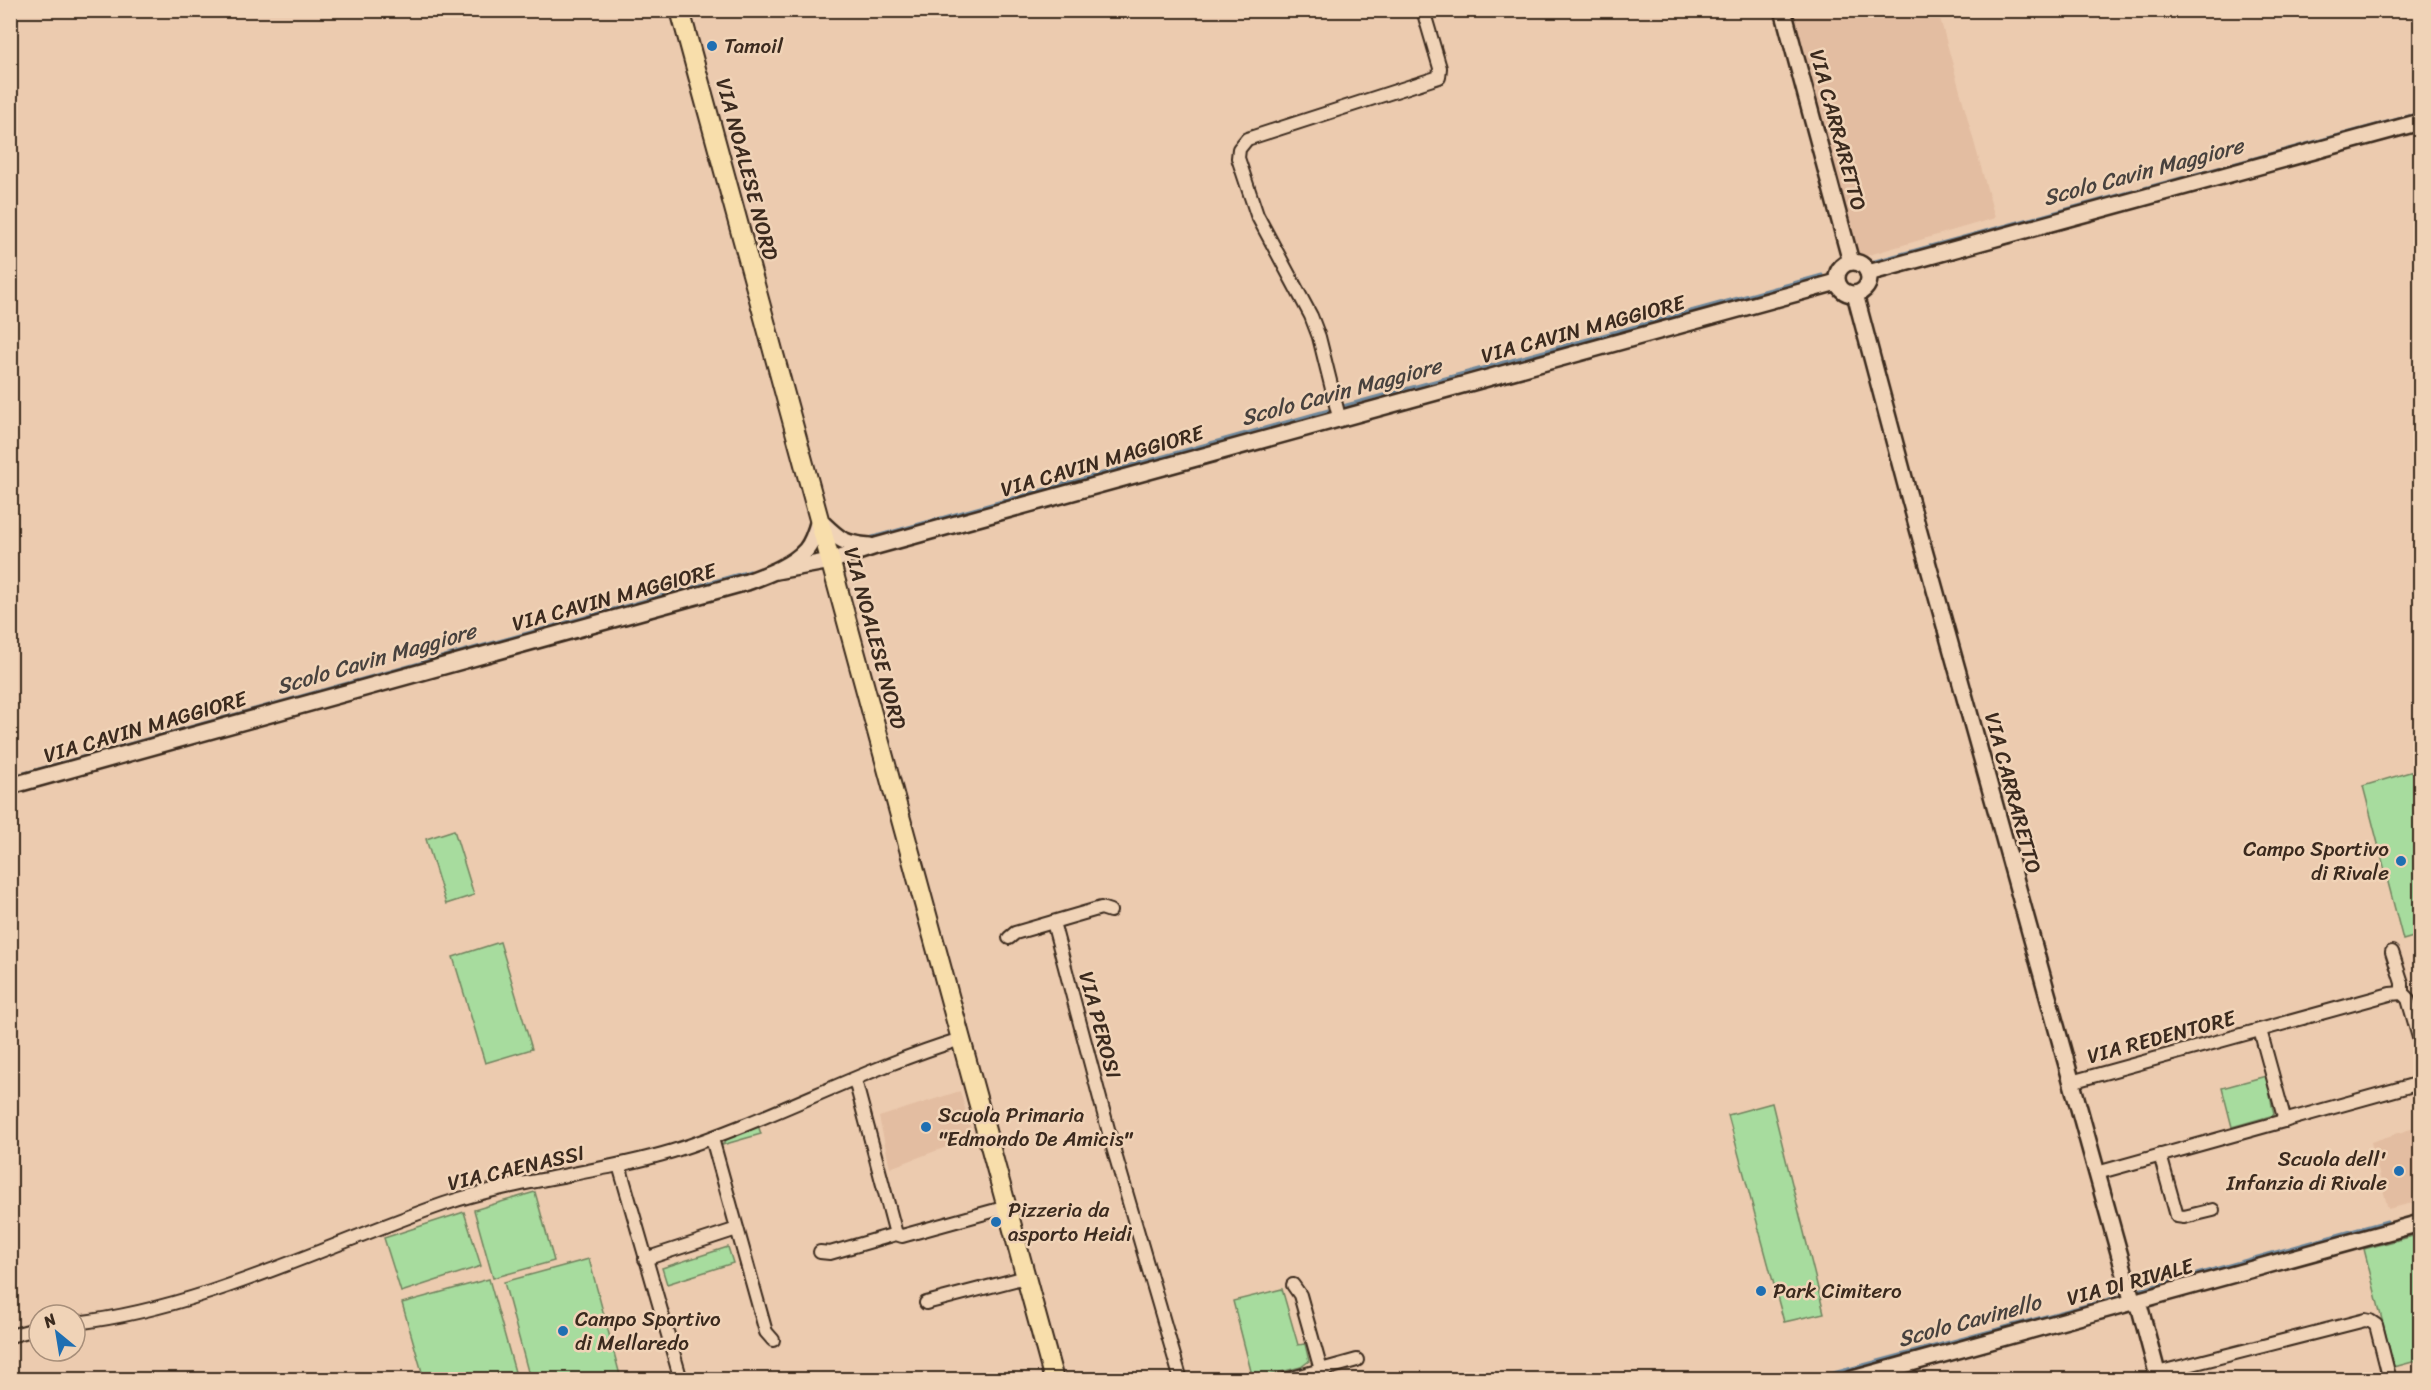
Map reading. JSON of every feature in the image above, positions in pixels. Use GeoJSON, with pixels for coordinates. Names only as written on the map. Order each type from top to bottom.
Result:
{"type":"FeatureCollection","features":[{"type":"Feature","properties":{"kind":"main road","name":"VIA NOALESE NORD"},"geometry":{"type":"LineString","coordinates":[[680,10],[1054,1380]]}},
{"type":"Feature","properties":{"kind":"street"},"geometry":{"type":"LineString","coordinates":[[1338,410],[1319,337],[1299,292],[1257,215],[1241,167],[1239,149],[1247,139],[1439,77],[1440,68],[1423,10]]}},
{"type":"Feature","properties":{"kind":"street","name":"VIA CARRARETTO"},"geometry":{"type":"LineString","coordinates":[[1783,10],[1851,262]]}},
{"type":"Feature","properties":{"kind":"street"},"geometry":{"type":"LineString","coordinates":[[1869,273],[2421,122]]}},
{"type":"Feature","properties":{"kind":"street"},"geometry":{"type":"LineString","coordinates":[[1851,262],[1863,265],[1869,273],[1866,287],[1855,294],[1845,292],[1837,282],[1839,269],[1851,262]]}},
{"type":"Feature","properties":{"kind":"street","name":"VIA CAVIN MAGGIORE"},"geometry":{"type":"LineString","coordinates":[[10,786],[747,582],[776,571],[876,546],[1338,410],[1837,282]]}},
{"type":"Feature","properties":{"kind":"street","name":"VIA CARRARETTO"},"geometry":{"type":"LineString","coordinates":[[1855,294],[2071,1082],[2158,1376]]}},
{"type":"Feature","properties":{"kind":"street"},"geometry":{"type":"LineString","coordinates":[[819,520],[840,539],[850,544]]}},
{"type":"Feature","properties":{"kind":"street","name":"VIA CAVIN MAGGIORE"},"geometry":{"type":"LineString","coordinates":[[776,571],[804,552],[811,542],[819,520]]}},
{"type":"Feature","properties":{"kind":"street","name":"VIA CAVIN MAGGIORE"},"geometry":{"type":"LineString","coordinates":[[830,557],[850,544],[876,546]]}},
{"type":"Feature","properties":{"kind":"street","name":"VIA CAVIN MAGGIORE"},"geometry":{"type":"LineString","coordinates":[[804,552],[819,550],[830,557]]}},
{"type":"Feature","properties":{"kind":"street"},"geometry":{"type":"LineString","coordinates":[[1009,938],[1015,933],[1101,908],[1110,911]]}},
{"type":"Feature","properties":{"kind":"street","name":"VIA PEROSI"},"geometry":{"type":"LineString","coordinates":[[1053,922],[1112,1144],[1181,1380]]}},
{"type":"Feature","properties":{"kind":"street"},"geometry":{"type":"LineString","coordinates":[[2392,952],[2402,983],[2402,993],[2408,999],[2421,1041]]}},
{"type":"Feature","properties":{"kind":"street","name":"VIA REDENTORE"},"geometry":{"type":"LineString","coordinates":[[2071,1082],[2402,993]]}},
{"type":"Feature","properties":{"kind":"street","name":"VIA REDENTORE"},"geometry":{"type":"LineString","coordinates":[[2260,1030],[2285,1120]]}},
{"type":"Feature","properties":{"kind":"street","name":"VIA CAENASSI"},"geometry":{"type":"LineString","coordinates":[[87,1322],[116,1318],[183,1301],[446,1204],[511,1187],[619,1165],[708,1140],[898,1061],[961,1039]]}},
{"type":"Feature","properties":{"kind":"street"},"geometry":{"type":"LineString","coordinates":[[855,1080],[896,1234]]}},
{"type":"Feature","properties":{"kind":"street"},"geometry":{"type":"LineString","coordinates":[[2097,1173],[2421,1083]]}},
{"type":"Feature","properties":{"kind":"street"},"geometry":{"type":"LineString","coordinates":[[708,1140],[713,1142],[766,1332],[774,1341]]}},
{"type":"Feature","properties":{"kind":"street"},"geometry":{"type":"LineString","coordinates":[[2160,1155],[2177,1216],[2184,1217],[2212,1210]]}},
{"type":"Feature","properties":{"kind":"street"},"geometry":{"type":"LineString","coordinates":[[619,1165],[681,1380]]}},
{"type":"Feature","properties":{"kind":"street"},"geometry":{"type":"LineString","coordinates":[[820,1252],[830,1253],[896,1234],[902,1236],[1007,1207]]}},
{"type":"Feature","properties":{"kind":"street","name":"VIA DI RIVALE"},"geometry":{"type":"LineString","coordinates":[[1850,1380],[2135,1302],[2355,1246],[2421,1223]]}},
{"type":"Feature","properties":{"kind":"street"},"geometry":{"type":"LineString","coordinates":[[645,1259],[737,1230]]}},
{"type":"Feature","properties":{"kind":"street"},"geometry":{"type":"LineString","coordinates":[[926,1303],[1026,1277]]}},
{"type":"Feature","properties":{"kind":"street"},"geometry":{"type":"LineString","coordinates":[[1293,1285],[1300,1295],[1321,1370]]}},
{"type":"Feature","properties":{"kind":"street"},"geometry":{"type":"LineString","coordinates":[[2158,1376],[2365,1320],[2376,1325],[2390,1380]]}},
{"type":"Feature","properties":{"kind":"street"},"geometry":{"type":"LineString","coordinates":[[10,1336],[27,1331]]}},
{"type":"Feature","properties":{"kind":"street"},"geometry":{"type":"LineString","coordinates":[[1285,1380],[1357,1360]]}},
{"type":"Feature","properties":{"kind":"shaded area"},"geometry":{"type":"Polygon","coordinates":[[[1791,11],[1938,11],[1995,218],[1862,257],[1859,254],[1791,11]]]}},
{"type":"Feature","properties":{"kind":"shaded area","name":"Scuola Primaria \"Edmondo De Amicis\""},"geometry":{"type":"Polygon","coordinates":[[[960,1091],[973,1137],[890,1168],[879,1117],[960,1091]]]}},
{"type":"Feature","properties":{"kind":"shaded area","name":"Scuola dell' Infanzia di Rivale"},"geometry":{"type":"Polygon","coordinates":[[[2420,1126],[2420,1201],[2388,1209],[2371,1142],[2420,1126]]]}},
{"type":"Feature","properties":{"kind":"green space","name":"Campo Sportivo di Rivale"},"geometry":{"type":"Polygon","coordinates":[[[2420,769],[2420,935],[2403,940],[2363,786],[2420,769]]]}},
{"type":"Feature","properties":{"kind":"green space"},"geometry":{"type":"Polygon","coordinates":[[[454,830],[474,895],[446,904],[426,839],[454,830]]]}},
{"type":"Feature","properties":{"kind":"green space"},"geometry":{"type":"Polygon","coordinates":[[[500,942],[532,1049],[485,1063],[453,957],[500,942]]]}},
{"type":"Feature","properties":{"kind":"green space"},"geometry":{"type":"Polygon","coordinates":[[[2266,1076],[2274,1115],[2232,1127],[2222,1088],[2266,1076]]]}},
{"type":"Feature","properties":{"kind":"green space"},"geometry":{"type":"Polygon","coordinates":[[[1772,1103],[1824,1313],[1784,1322],[1728,1115],[1772,1103]]]}},
{"type":"Feature","properties":{"kind":"green space"},"geometry":{"type":"Polygon","coordinates":[[[758,1125],[761,1134],[722,1145],[728,1138],[758,1125]]]}},
{"type":"Feature","properties":{"kind":"green space"},"geometry":{"type":"Polygon","coordinates":[[[535,1192],[554,1261],[493,1278],[474,1210],[535,1192]]]}},
{"type":"Feature","properties":{"kind":"green space"},"geometry":{"type":"Polygon","coordinates":[[[464,1212],[481,1266],[401,1292],[384,1238],[464,1212]]]}},
{"type":"Feature","properties":{"kind":"green space"},"geometry":{"type":"Polygon","coordinates":[[[2413,1236],[2420,1263],[2420,1360],[2394,1367],[2364,1249],[2413,1236]]]}},
{"type":"Feature","properties":{"kind":"green space"},"geometry":{"type":"Polygon","coordinates":[[[728,1247],[733,1263],[667,1284],[662,1268],[728,1247]]]}},
{"type":"Feature","properties":{"kind":"green space","name":"Campo Sportivo di Mellaredo"},"geometry":{"type":"Polygon","coordinates":[[[589,1259],[621,1379],[530,1379],[504,1282],[589,1259]]]}},
{"type":"Feature","properties":{"kind":"green space"},"geometry":{"type":"Polygon","coordinates":[[[489,1279],[517,1379],[424,1379],[402,1303],[489,1279]]]}},
{"type":"Feature","properties":{"kind":"green space"},"geometry":{"type":"Polygon","coordinates":[[[1282,1289],[1298,1345],[1305,1344],[1309,1361],[1301,1367],[1253,1379],[1233,1301],[1282,1289]]]}},
{"type":"Feature","properties":{"kind":"waterway","name":"Scolo Cavin Maggiore"},"geometry":{"type":"LineString","coordinates":[[1875,261],[2420,113]]}},
{"type":"Feature","properties":{"kind":"waterway","name":"Scolo Cavin Maggiore"},"geometry":{"type":"LineString","coordinates":[[1339,407],[1822,275]]}},
{"type":"Feature","properties":{"kind":"waterway","name":"Scolo Cavin Maggiore"},"geometry":{"type":"LineString","coordinates":[[869,538],[1332,409]]}},
{"type":"Feature","properties":{"kind":"waterway","name":"Scolo Cavin Maggiore"},"geometry":{"type":"LineString","coordinates":[[10,777],[750,571]]}},
{"type":"Feature","properties":{"kind":"waterway","name":"Scolo Cavinello"},"geometry":{"type":"LineString","coordinates":[[2135,1291],[2387,1221]]}},
{"type":"Feature","properties":{"kind":"waterway","name":"Scolo Cavinello"},"geometry":{"type":"LineString","coordinates":[[1822,1376],[2124,1295]]}},
{"type":"Feature","properties":{"kind":"place","name":"Tamoil"},"geometry":{"type":"Point","coordinates":[712,46]}},
{"type":"Feature","properties":{"kind":"place","name":"Campo Sportivo di Rivale"},"geometry":{"type":"Point","coordinates":[2401,861]}},
{"type":"Feature","properties":{"kind":"place","name":"Scuola Primaria \"Edmondo De Amicis\""},"geometry":{"type":"Point","coordinates":[926,1127]}},
{"type":"Feature","properties":{"kind":"place","name":"Scuola dell' Infanzia di Rivale"},"geometry":{"type":"Point","coordinates":[2399,1171]}},
{"type":"Feature","properties":{"kind":"place","name":"Pizzeria da asporto Heidi"},"geometry":{"type":"Point","coordinates":[996,1222]}},
{"type":"Feature","properties":{"kind":"place","name":"Park Cimitero"},"geometry":{"type":"Point","coordinates":[1761,1291]}},
{"type":"Feature","properties":{"kind":"place","name":"Campo Sportivo di Mellaredo"},"geometry":{"type":"Point","coordinates":[563,1331]}}]}
